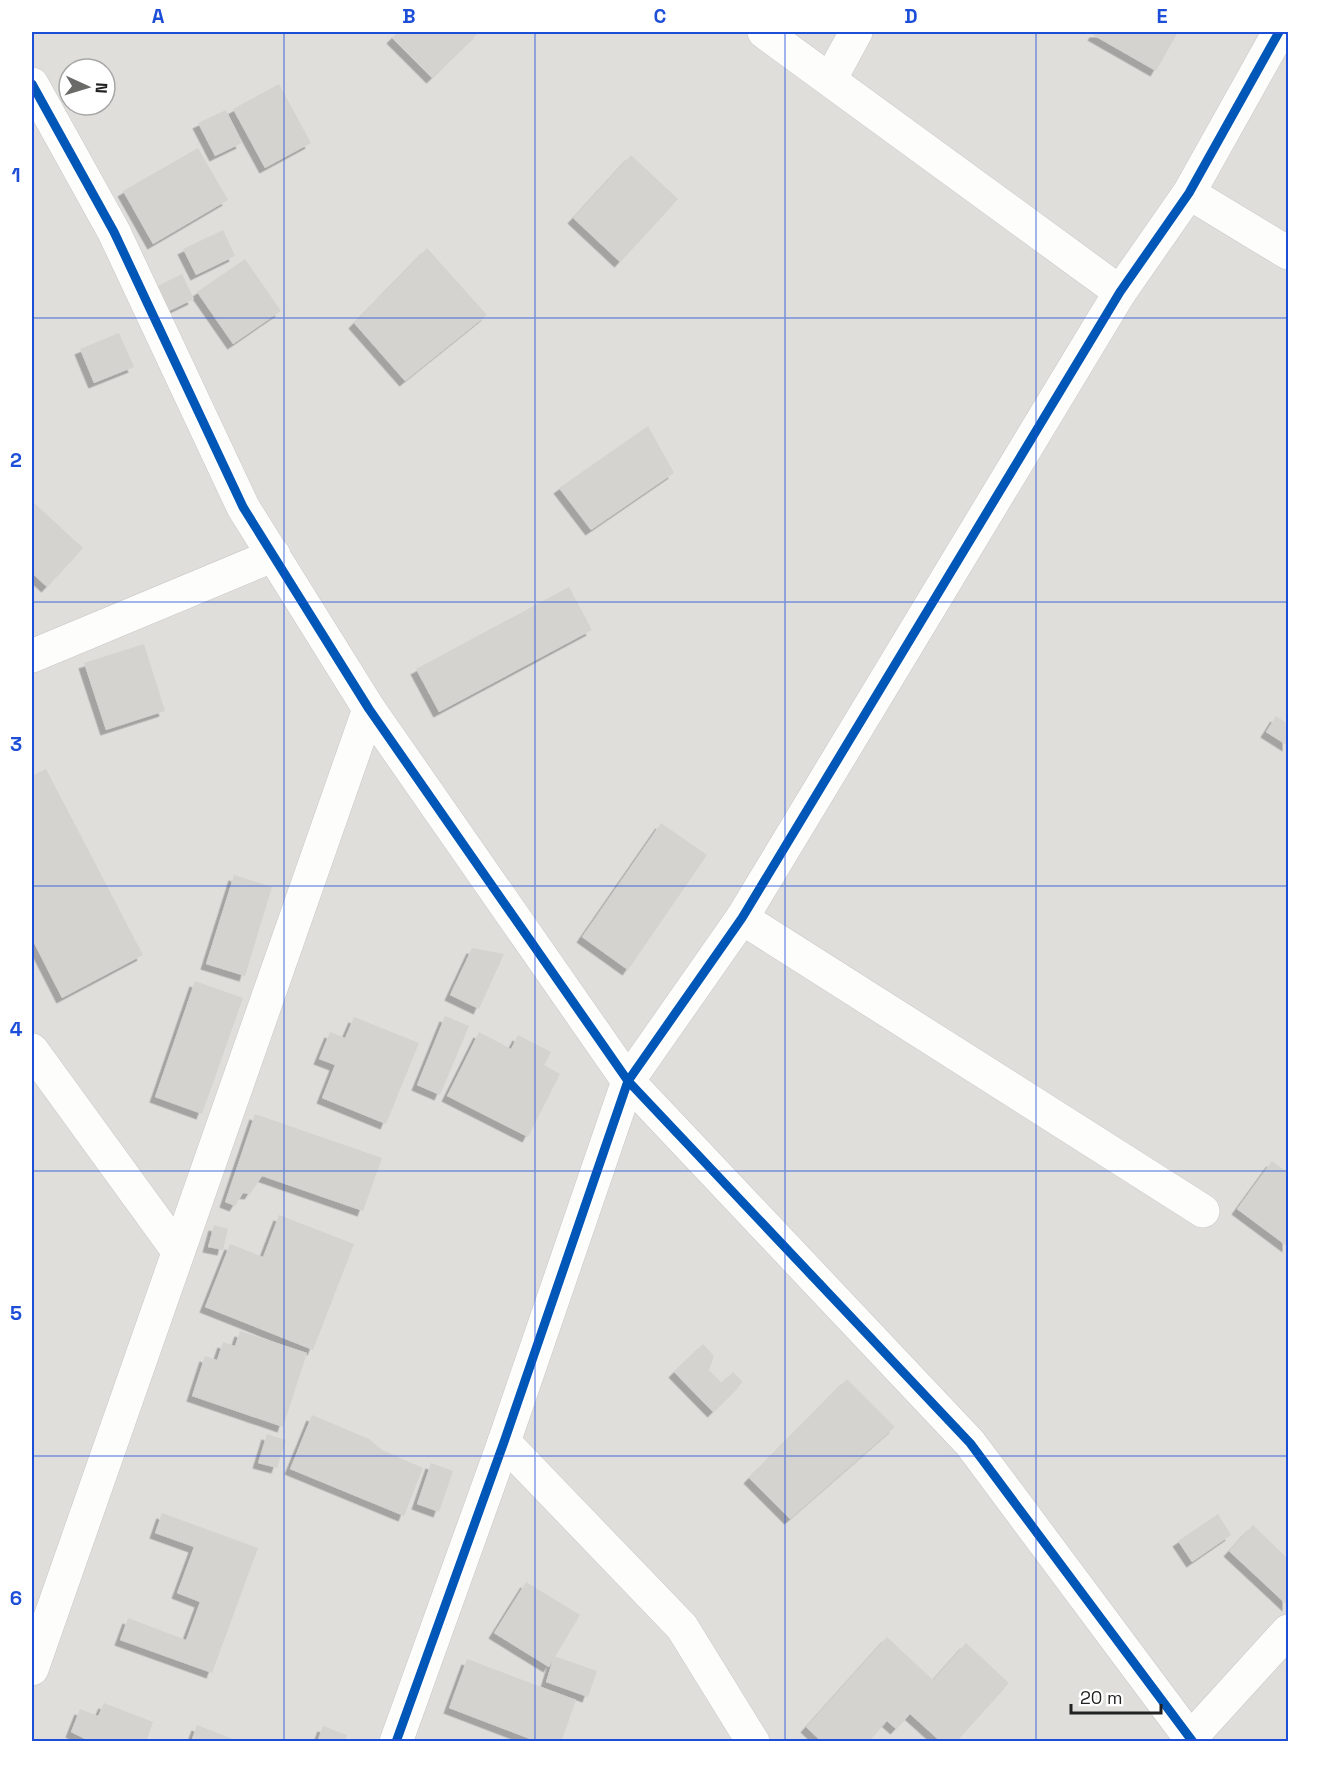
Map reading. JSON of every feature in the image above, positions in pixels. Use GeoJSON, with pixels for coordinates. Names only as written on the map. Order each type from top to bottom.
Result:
{"type":"FeatureCollection","features":[{"type":"Feature","properties":{"kind":"street"},"geometry":{"type":"LineString","coordinates":[[764,32],[1120,292]]}},
{"type":"Feature","properties":{"kind":"street"},"geometry":{"type":"LineString","coordinates":[[830,80],[856,32]]}},
{"type":"Feature","properties":{"kind":"street"},"geometry":{"type":"LineString","coordinates":[[396,1742],[504,1442],[628,1081],[742,918],[1120,292],[1189,193],[1279,32]]}},
{"type":"Feature","properties":{"kind":"street"},"geometry":{"type":"LineString","coordinates":[[32,84],[114,232],[243,507],[369,709],[628,1081],[970,1443],[1190,1740],[1288,1631]]}},
{"type":"Feature","properties":{"kind":"street"},"geometry":{"type":"LineString","coordinates":[[1189,193],[1288,253]]}},
{"type":"Feature","properties":{"kind":"street"},"geometry":{"type":"LineString","coordinates":[[32,656],[274,555]]}},
{"type":"Feature","properties":{"kind":"street"},"geometry":{"type":"LineString","coordinates":[[32,1669],[369,709]]}},
{"type":"Feature","properties":{"kind":"street"},"geometry":{"type":"LineString","coordinates":[[742,918],[1203,1211]]}},
{"type":"Feature","properties":{"kind":"street"},"geometry":{"type":"LineString","coordinates":[[32,1050],[178,1251]]}},
{"type":"Feature","properties":{"kind":"street"},"geometry":{"type":"LineString","coordinates":[[504,1442],[682,1627],[747,1738]]}},
{"type":"Feature","properties":{"kind":"shaded area"},"geometry":{"type":"Polygon","coordinates":[[[32,32],[1288,32],[1288,1741],[32,1741],[32,32]]]}},
{"type":"Feature","properties":{"kind":"building"},"geometry":{"type":"Polygon","coordinates":[[[398,32],[479,32],[432,78],[392,38],[398,32]]]}},
{"type":"Feature","properties":{"kind":"building"},"geometry":{"type":"Polygon","coordinates":[[[1095,32],[1178,32],[1156,71],[1093,35],[1095,32]]]}},
{"type":"Feature","properties":{"kind":"building"},"geometry":{"type":"Polygon","coordinates":[[[279,84],[311,143],[265,168],[233,109],[279,84]]]}},
{"type":"Feature","properties":{"kind":"building"},"geometry":{"type":"Polygon","coordinates":[[[226,110],[242,143],[215,156],[198,123],[226,110]]]}},
{"type":"Feature","properties":{"kind":"building"},"geometry":{"type":"Polygon","coordinates":[[[198,148],[228,200],[153,244],[123,191],[198,148]]]}},
{"type":"Feature","properties":{"kind":"building"},"geometry":{"type":"Polygon","coordinates":[[[631,155],[678,199],[620,262],[573,218],[631,155]]]}},
{"type":"Feature","properties":{"kind":"building"},"geometry":{"type":"Polygon","coordinates":[[[223,230],[235,256],[196,275],[183,249],[223,230]]]}},
{"type":"Feature","properties":{"kind":"building"},"geometry":{"type":"Polygon","coordinates":[[[427,248],[487,315],[405,381],[354,323],[427,248]]]}},
{"type":"Feature","properties":{"kind":"building"},"geometry":{"type":"Polygon","coordinates":[[[245,259],[281,311],[233,344],[197,292],[245,259]]]}},
{"type":"Feature","properties":{"kind":"building"},"geometry":{"type":"Polygon","coordinates":[[[182,274],[194,299],[165,313],[154,288],[182,274]]]}},
{"type":"Feature","properties":{"kind":"building"},"geometry":{"type":"Polygon","coordinates":[[[119,333],[134,367],[94,383],[80,349],[119,333]]]}},
{"type":"Feature","properties":{"kind":"building"},"geometry":{"type":"Polygon","coordinates":[[[648,426],[674,473],[591,530],[559,488],[648,426]]]}},
{"type":"Feature","properties":{"kind":"building"},"geometry":{"type":"Polygon","coordinates":[[[32,501],[83,548],[47,587],[32,573],[32,501]]]}},
{"type":"Feature","properties":{"kind":"building"},"geometry":{"type":"Polygon","coordinates":[[[569,587],[592,630],[439,712],[416,669],[569,587]]]}},
{"type":"Feature","properties":{"kind":"building"},"geometry":{"type":"Polygon","coordinates":[[[144,644],[165,711],[106,730],[84,663],[144,644]]]}},
{"type":"Feature","properties":{"kind":"building"},"geometry":{"type":"Polygon","coordinates":[[[1276,716],[1288,724],[1288,746],[1266,732],[1276,716]]]}},
{"type":"Feature","properties":{"kind":"building"},"geometry":{"type":"Polygon","coordinates":[[[46,769],[143,955],[62,998],[32,939],[32,776],[46,769]]]}},
{"type":"Feature","properties":{"kind":"building"},"geometry":{"type":"Polygon","coordinates":[[[661,823],[707,855],[628,970],[582,937],[661,823]]]}},
{"type":"Feature","properties":{"kind":"building"},"geometry":{"type":"Polygon","coordinates":[[[234,875],[272,887],[245,976],[206,964],[234,875]]]}},
{"type":"Feature","properties":{"kind":"building"},"geometry":{"type":"Polygon","coordinates":[[[472,948],[504,954],[479,1009],[450,995],[472,948]]]}},
{"type":"Feature","properties":{"kind":"building"},"geometry":{"type":"Polygon","coordinates":[[[195,981],[243,998],[202,1114],[155,1097],[195,981]]]}},
{"type":"Feature","properties":{"kind":"building"},"geometry":{"type":"Polygon","coordinates":[[[445,1016],[469,1026],[440,1095],[417,1085],[445,1016]]]}},
{"type":"Feature","properties":{"kind":"building"},"geometry":{"type":"Polygon","coordinates":[[[354,1017],[419,1043],[386,1124],[322,1098],[335,1065],[319,1059],[330,1032],[345,1038],[354,1017]]]}},
{"type":"Feature","properties":{"kind":"building"},"geometry":{"type":"Polygon","coordinates":[[[479,1032],[511,1049],[518,1035],[551,1052],[544,1065],[560,1074],[528,1137],[447,1096],[479,1032]]]}},
{"type":"Feature","properties":{"kind":"building"},"geometry":{"type":"Polygon","coordinates":[[[255,1114],[382,1158],[363,1211],[262,1176],[250,1194],[243,1193],[235,1206],[225,1202],[255,1114]]]}},
{"type":"Feature","properties":{"kind":"building"},"geometry":{"type":"Polygon","coordinates":[[[1272,1161],[1288,1173],[1288,1247],[1237,1209],[1272,1161]]]}},
{"type":"Feature","properties":{"kind":"building"},"geometry":{"type":"Polygon","coordinates":[[[279,1215],[354,1244],[313,1350],[205,1307],[230,1244],[263,1257],[279,1215]]]}},
{"type":"Feature","properties":{"kind":"building"},"geometry":{"type":"Polygon","coordinates":[[[214,1225],[228,1229],[223,1250],[208,1247],[214,1225]]]}},
{"type":"Feature","properties":{"kind":"building"},"geometry":{"type":"Polygon","coordinates":[[[240,1331],[307,1353],[283,1427],[192,1396],[205,1356],[217,1360],[223,1342],[235,1346],[240,1331]]]}},
{"type":"Feature","properties":{"kind":"building"},"geometry":{"type":"Polygon","coordinates":[[[703,1344],[714,1356],[709,1370],[722,1383],[733,1372],[743,1382],[713,1412],[674,1372],[703,1344]]]}},
{"type":"Feature","properties":{"kind":"building"},"geometry":{"type":"Polygon","coordinates":[[[847,1379],[895,1427],[790,1519],[749,1478],[847,1379]]]}},
{"type":"Feature","properties":{"kind":"building"},"geometry":{"type":"Polygon","coordinates":[[[312,1415],[369,1439],[382,1450],[423,1468],[404,1516],[290,1469],[312,1415]]]}},
{"type":"Feature","properties":{"kind":"building"},"geometry":{"type":"Polygon","coordinates":[[[267,1434],[286,1440],[277,1468],[258,1463],[267,1434]]]}},
{"type":"Feature","properties":{"kind":"building"},"geometry":{"type":"Polygon","coordinates":[[[431,1463],[453,1471],[439,1512],[417,1504],[431,1463]]]}},
{"type":"Feature","properties":{"kind":"building"},"geometry":{"type":"Polygon","coordinates":[[[162,1513],[258,1548],[212,1673],[120,1640],[128,1618],[186,1640],[200,1602],[177,1593],[194,1547],[155,1533],[162,1513]]]}},
{"type":"Feature","properties":{"kind":"building"},"geometry":{"type":"Polygon","coordinates":[[[1218,1514],[1231,1535],[1192,1562],[1178,1541],[1218,1514]]]}},
{"type":"Feature","properties":{"kind":"building"},"geometry":{"type":"Polygon","coordinates":[[[1253,1525],[1288,1559],[1288,1606],[1229,1551],[1253,1525]]]}},
{"type":"Feature","properties":{"kind":"building"},"geometry":{"type":"Polygon","coordinates":[[[526,1582],[580,1615],[549,1667],[494,1633],[526,1582]]]}},
{"type":"Feature","properties":{"kind":"building"},"geometry":{"type":"Polygon","coordinates":[[[887,1637],[933,1680],[966,1643],[1009,1683],[956,1742],[941,1742],[910,1714],[896,1729],[887,1721],[868,1742],[822,1742],[806,1727],[887,1637]]]}},
{"type":"Feature","properties":{"kind":"building"},"geometry":{"type":"Polygon","coordinates":[[[554,1656],[597,1671],[588,1697],[546,1682],[554,1656]]]}},
{"type":"Feature","properties":{"kind":"building"},"geometry":{"type":"Polygon","coordinates":[[[467,1659],[576,1700],[561,1742],[538,1742],[449,1708],[467,1659]]]}},
{"type":"Feature","properties":{"kind":"building"},"geometry":{"type":"Polygon","coordinates":[[[104,1703],[153,1722],[146,1742],[91,1742],[71,1732],[80,1709],[98,1716],[104,1703]]]}},
{"type":"Feature","properties":{"kind":"building"},"geometry":{"type":"Polygon","coordinates":[[[197,1725],[238,1741],[238,1742],[191,1742],[197,1725]]]}},
{"type":"Feature","properties":{"kind":"building"},"geometry":{"type":"Polygon","coordinates":[[[323,1726],[347,1735],[345,1742],[317,1742],[323,1726]]]}},
{"type":"Feature","properties":{"kind":"cycle path"},"geometry":{"type":"LineString","coordinates":[[396,1742],[504,1442],[628,1081],[742,918],[1120,292],[1189,193],[1279,32]]}},
{"type":"Feature","properties":{"kind":"cycle path"},"geometry":{"type":"LineString","coordinates":[[32,84],[114,232],[243,507],[369,709],[628,1081],[970,1443],[1193,1742]]}}]}
